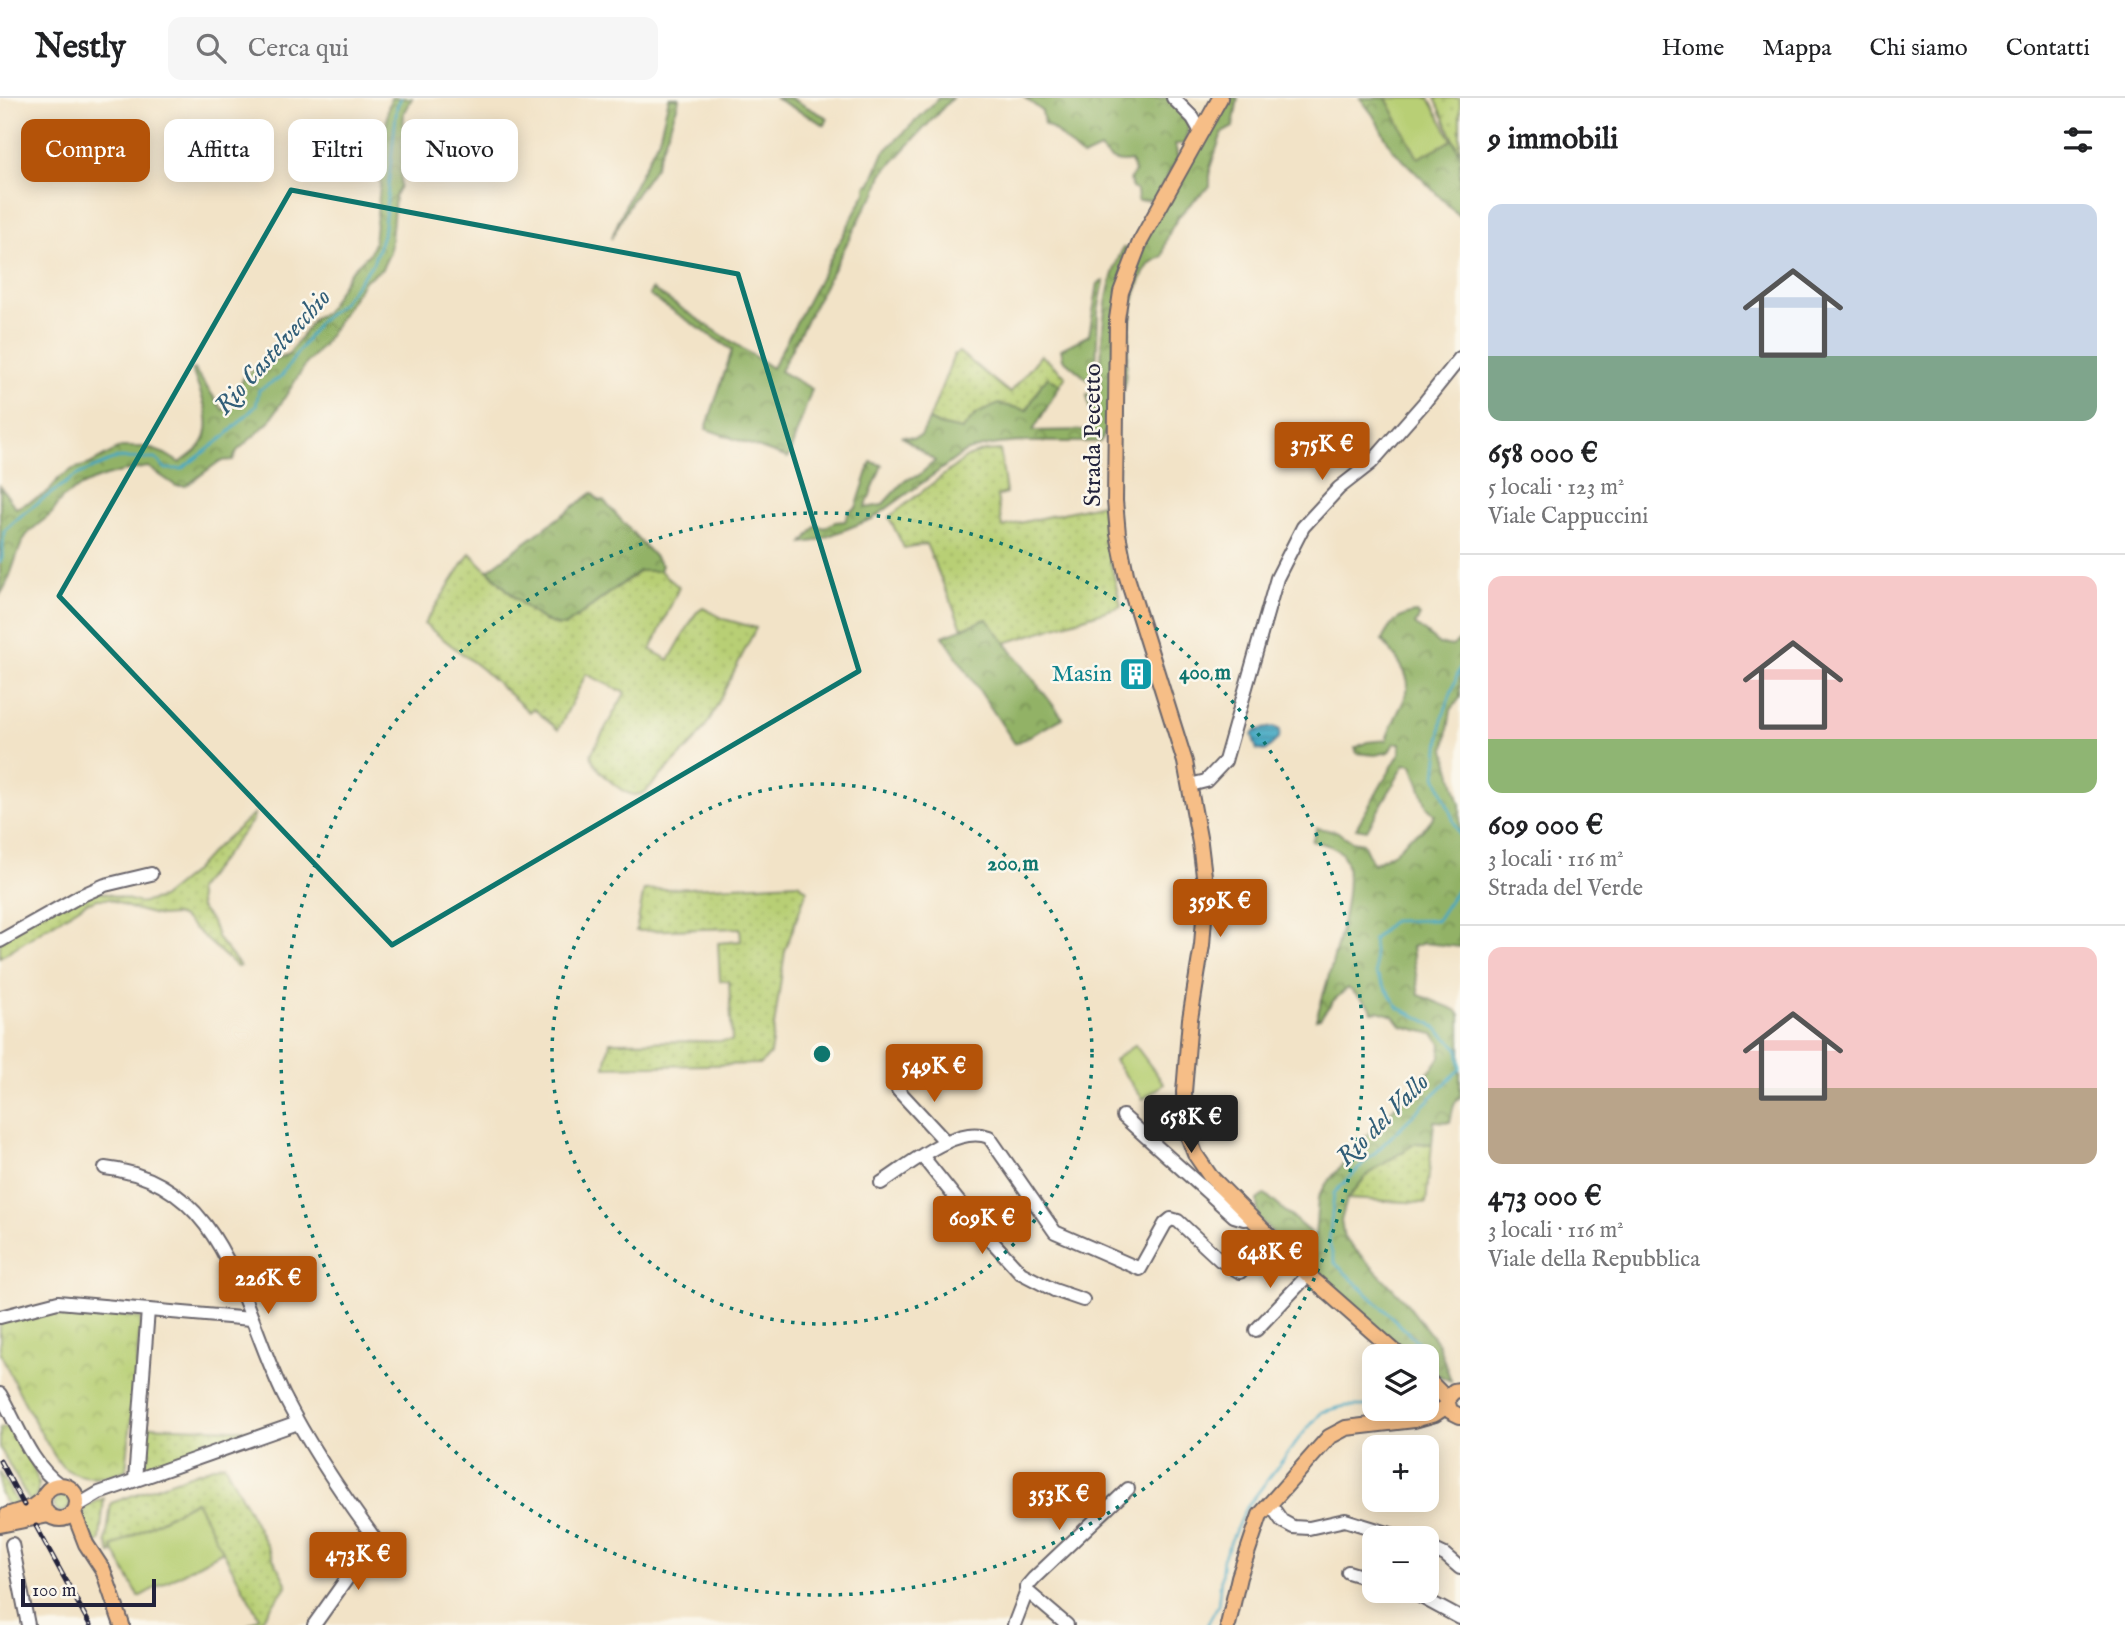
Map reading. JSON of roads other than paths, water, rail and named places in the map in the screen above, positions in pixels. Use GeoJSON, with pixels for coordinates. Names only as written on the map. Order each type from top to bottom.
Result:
{"type":"FeatureCollection","features":[{"type":"Feature","properties":{"kind":"main road","name":"Strada Pecetto"},"geometry":{"type":"LineString","coordinates":[[1220,98],[1140,242],[1121,292],[1115,352],[1115,501],[1118,534],[1126,574],[1175,726],[1190,785],[1206,899],[1202,945],[1190,1019],[1184,1092],[1185,1127],[1195,1154],[1210,1177],[1308,1275],[1386,1344]]}},
{"type":"Feature","properties":{"kind":"main road"},"geometry":{"type":"LineString","coordinates":[[1228,1625],[1239,1577],[1258,1519],[1329,1437],[1337,1431],[1414,1420],[1435,1414],[1448,1394]]}},
{"type":"Feature","properties":{"kind":"main road"},"geometry":{"type":"LineString","coordinates":[[0,1516],[32,1507],[54,1486],[69,1487],[68,1510],[103,1570],[122,1625]]}},
{"type":"Feature","properties":{"kind":"main road"},"geometry":{"type":"LineString","coordinates":[[44,1496],[43,1505],[68,1510]]}},
{"type":"Feature","properties":{"kind":"main road"},"geometry":{"type":"LineString","coordinates":[[0,1525],[68,1510]]}},
{"type":"Feature","properties":{"kind":"street"},"geometry":{"type":"LineString","coordinates":[[1173,98],[1193,118],[1201,132]]}},
{"type":"Feature","properties":{"kind":"street"},"geometry":{"type":"LineString","coordinates":[[1190,785],[1206,781],[1225,761],[1277,578],[1303,527],[1339,488],[1371,463],[1460,358]]}},
{"type":"Feature","properties":{"kind":"street"},"geometry":{"type":"LineString","coordinates":[[0,941],[92,890],[150,874]]}},
{"type":"Feature","properties":{"kind":"street"},"geometry":{"type":"LineString","coordinates":[[898,1090],[945,1141]]}},
{"type":"Feature","properties":{"kind":"street"},"geometry":{"type":"LineString","coordinates":[[1123,1116],[1234,1216],[1252,1218]]}},
{"type":"Feature","properties":{"kind":"street"},"geometry":{"type":"LineString","coordinates":[[881,1183],[945,1141],[982,1135],[989,1137],[1055,1232],[1140,1269],[1165,1224],[1171,1220],[1178,1221],[1220,1259],[1240,1272],[1271,1238]]}},
{"type":"Feature","properties":{"kind":"street"},"geometry":{"type":"LineString","coordinates":[[922,1156],[978,1226],[1021,1273],[1054,1290],[1083,1300]]}},
{"type":"Feature","properties":{"kind":"street"},"geometry":{"type":"LineString","coordinates":[[105,1168],[152,1180],[195,1213],[213,1234],[228,1258],[272,1370],[298,1423],[331,1478],[375,1539],[314,1625]]}},
{"type":"Feature","properties":{"kind":"street"},"geometry":{"type":"LineString","coordinates":[[1256,1330],[1308,1275]]}},
{"type":"Feature","properties":{"kind":"street"},"geometry":{"type":"LineString","coordinates":[[0,1317],[58,1302],[251,1320]]}},
{"type":"Feature","properties":{"kind":"street"},"geometry":{"type":"LineString","coordinates":[[135,1480],[148,1310]]}},
{"type":"Feature","properties":{"kind":"street"},"geometry":{"type":"LineString","coordinates":[[0,1394],[25,1444],[42,1470],[60,1485]]}},
{"type":"Feature","properties":{"kind":"street"},"geometry":{"type":"LineString","coordinates":[[68,1510],[99,1493],[298,1423]]}},
{"type":"Feature","properties":{"kind":"street"},"geometry":{"type":"LineString","coordinates":[[42,1470],[44,1496]]}},
{"type":"Feature","properties":{"kind":"street"},"geometry":{"type":"LineString","coordinates":[[1014,1625],[1027,1587],[1034,1578],[1128,1489]]}},
{"type":"Feature","properties":{"kind":"street"},"geometry":{"type":"LineString","coordinates":[[1270,1504],[1282,1521],[1293,1527],[1308,1528],[1345,1520],[1365,1526]]}},
{"type":"Feature","properties":{"kind":"street"},"geometry":{"type":"LineString","coordinates":[[12,1544],[28,1625]]}},
{"type":"Feature","properties":{"kind":"street"},"geometry":{"type":"LineString","coordinates":[[1439,1552],[1460,1568]]}},
{"type":"Feature","properties":{"kind":"street"},"geometry":{"type":"LineString","coordinates":[[1348,1572],[1362,1576]]}},
{"type":"Feature","properties":{"kind":"street"},"geometry":{"type":"LineString","coordinates":[[1027,1591],[1067,1625]]}},
{"type":"Feature","properties":{"kind":"street"},"geometry":{"type":"LineString","coordinates":[[1432,1603],[1460,1618]]}},
{"type":"Feature","properties":{"kind":"water"},"geometry":{"type":"Polygon","coordinates":[[[1274,727],[1280,730],[1279,738],[1265,751],[1257,750],[1252,734],[1257,730],[1274,727]]]}},
{"type":"Feature","properties":{"kind":"waterway","name":"Rio Castelvecchio"},"geometry":{"type":"LineString","coordinates":[[0,562],[4,531],[25,512],[77,475],[117,458],[156,459],[166,469],[182,469],[224,437],[256,406],[259,390],[281,377],[318,323],[341,304],[373,263],[383,235],[397,106],[401,98]]}},
{"type":"Feature","properties":{"kind":"waterway","name":"Rio del Vallo"},"geometry":{"type":"LineString","coordinates":[[1460,667],[1442,719],[1436,776],[1460,837]]}},
{"type":"Feature","properties":{"kind":"waterway","name":"Rio del Vallo"},"geometry":{"type":"LineString","coordinates":[[1420,1344],[1335,1263],[1329,1243],[1334,1193],[1460,1069],[1458,1048],[1430,1023],[1399,1008],[1376,974],[1373,940],[1392,921],[1437,920],[1460,885]]}},
{"type":"Feature","properties":{"kind":"waterway","name":"Rio del Vallo"},"geometry":{"type":"LineString","coordinates":[[1207,1625],[1218,1605],[1223,1559],[1244,1511],[1322,1412],[1345,1406],[1362,1406]]}},
{"type":"Feature","properties":{"kind":"railway"},"geometry":{"type":"LineString","coordinates":[[0,1461],[24,1505]]}},
{"type":"Feature","properties":{"kind":"railway"},"geometry":{"type":"LineString","coordinates":[[36,1526],[90,1625]]}},
{"type":"Feature","properties":{"kind":"place","name":"Masin"},"geometry":{"type":"Point","coordinates":[1136,674]}}]}
